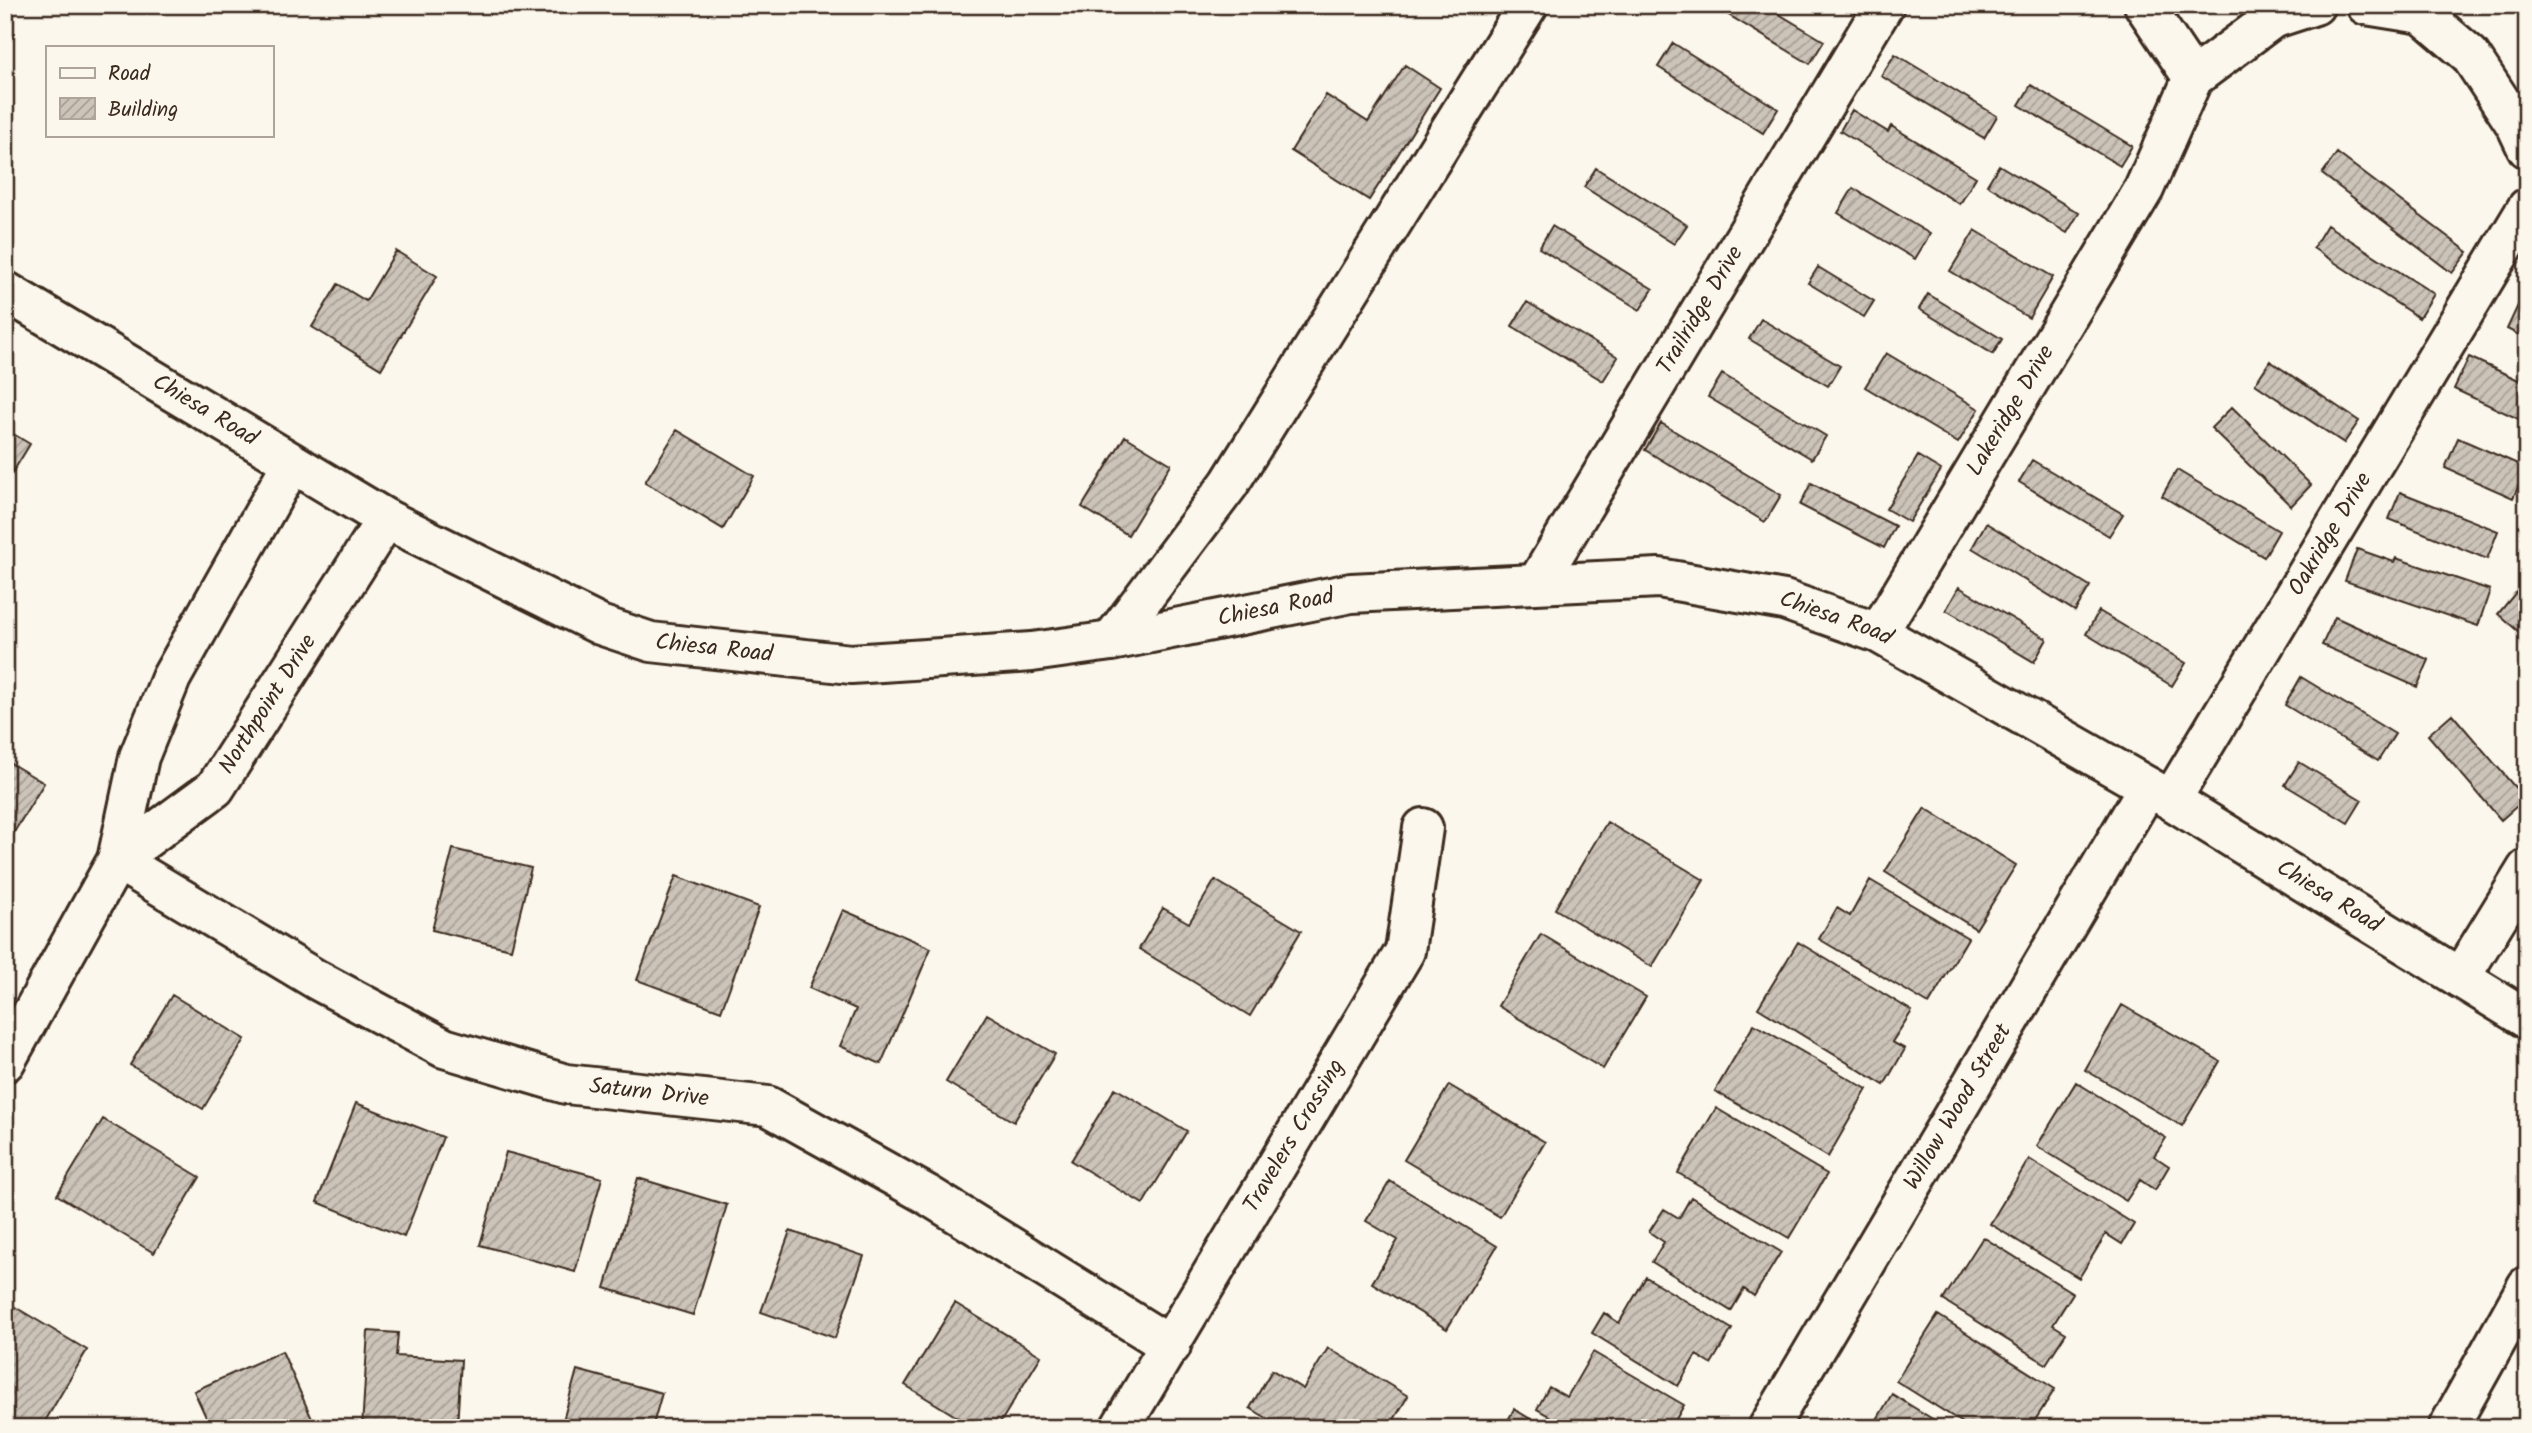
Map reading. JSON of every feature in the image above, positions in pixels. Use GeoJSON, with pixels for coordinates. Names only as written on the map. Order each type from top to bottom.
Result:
{"type":"FeatureCollection","features":[{"type":"Feature","properties":{"kind":"street"},"geometry":{"type":"LineString","coordinates":[[1111,640],[1229,484],[1528,5]]}},
{"type":"Feature","properties":{"kind":"street","name":"Trailridge Drive"},"geometry":{"type":"LineString","coordinates":[[1537,583],[1884,5]]}},
{"type":"Feature","properties":{"kind":"street"},"geometry":{"type":"LineString","coordinates":[[2144,5],[2193,78],[2272,19],[2315,5]]}},
{"type":"Feature","properties":{"kind":"street"},"geometry":{"type":"LineString","coordinates":[[2366,5],[2422,14],[2470,55],[2516,125],[2527,148]]}},
{"type":"Feature","properties":{"kind":"street","name":"Lakeridge Drive"},"geometry":{"type":"LineString","coordinates":[[1878,633],[2144,189],[2193,78]]}},
{"type":"Feature","properties":{"kind":"street","name":"Oakridge Drive"},"geometry":{"type":"LineString","coordinates":[[2159,794],[2527,208]]}},
{"type":"Feature","properties":{"kind":"street","name":"Chiesa Road"},"geometry":{"type":"LineString","coordinates":[[5,291],[386,519],[600,625],[651,642],[851,664],[1032,652],[1111,640],[1350,593],[1659,578],[1784,600],[1878,633],[2159,794],[2527,1019]]}},
{"type":"Feature","properties":{"kind":"street","name":"Northpoint Drive"},"geometry":{"type":"LineString","coordinates":[[5,1062],[117,860],[139,757],[171,678],[292,463]]}},
{"type":"Feature","properties":{"kind":"street","name":"Northpoint Drive"},"geometry":{"type":"LineString","coordinates":[[117,860],[215,788],[386,519]]}},
{"type":"Feature","properties":{"kind":"street","name":"Willow Wood Street"},"geometry":{"type":"LineString","coordinates":[[1768,1428],[2159,794]]}},
{"type":"Feature","properties":{"kind":"street","name":"Travelers Crossing"},"geometry":{"type":"LineString","coordinates":[[1120,1428],[1405,951],[1423,828]]}},
{"type":"Feature","properties":{"kind":"street","name":"Saturn Drive"},"geometry":{"type":"LineString","coordinates":[[117,860],[317,980],[444,1048],[566,1084],[768,1106],[926,1194],[1171,1346]]}},
{"type":"Feature","properties":{"kind":"street"},"geometry":{"type":"LineString","coordinates":[[2460,978],[2527,869]]}},
{"type":"Feature","properties":{"kind":"street"},"geometry":{"type":"LineString","coordinates":[[2448,1428],[2448,1423],[2527,1286]]}},
{"type":"Feature","properties":{"kind":"building"},"geometry":{"type":"Polygon","coordinates":[[[1712,5],[1764,5],[1824,41],[1810,64],[1712,5]]]}},
{"type":"Feature","properties":{"kind":"building"},"geometry":{"type":"Polygon","coordinates":[[[1673,43],[1778,109],[1763,133],[1658,67],[1673,43]]]}},
{"type":"Feature","properties":{"kind":"building"},"geometry":{"type":"Polygon","coordinates":[[[1895,54],[1997,116],[1984,138],[1881,76],[1895,54]]]}},
{"type":"Feature","properties":{"kind":"building"},"geometry":{"type":"Polygon","coordinates":[[[1405,65],[1440,88],[1369,200],[1291,151],[1326,95],[1368,122],[1405,65]]]}},
{"type":"Feature","properties":{"kind":"building"},"geometry":{"type":"Polygon","coordinates":[[[2031,85],[2132,146],[2120,166],[2019,105],[2031,85]]]}},
{"type":"Feature","properties":{"kind":"building"},"geometry":{"type":"Polygon","coordinates":[[[1852,110],[1888,132],[1891,126],[1976,177],[1960,204],[1840,131],[1852,110]]]}},
{"type":"Feature","properties":{"kind":"building"},"geometry":{"type":"Polygon","coordinates":[[[2337,153],[2468,252],[2452,273],[2322,174],[2337,153]]]}},
{"type":"Feature","properties":{"kind":"building"},"geometry":{"type":"Polygon","coordinates":[[[1999,165],[2079,213],[2067,233],[1987,185],[1999,165]]]}},
{"type":"Feature","properties":{"kind":"building"},"geometry":{"type":"Polygon","coordinates":[[[1596,168],[1687,225],[1674,244],[1584,187],[1596,168]]]}},
{"type":"Feature","properties":{"kind":"building"},"geometry":{"type":"Polygon","coordinates":[[[1853,188],[1930,234],[1915,259],[1838,213],[1853,188]]]}},
{"type":"Feature","properties":{"kind":"building"},"geometry":{"type":"Polygon","coordinates":[[[2327,225],[2434,294],[2419,318],[2313,248],[2327,225]]]}},
{"type":"Feature","properties":{"kind":"building"},"geometry":{"type":"Polygon","coordinates":[[[1552,226],[1653,289],[1640,310],[1539,248],[1552,226]]]}},
{"type":"Feature","properties":{"kind":"building"},"geometry":{"type":"Polygon","coordinates":[[[1975,230],[2053,277],[2029,318],[1950,271],[1975,230]]]}},
{"type":"Feature","properties":{"kind":"building"},"geometry":{"type":"Polygon","coordinates":[[[396,251],[437,276],[381,369],[312,327],[338,284],[366,301],[396,251]]]}},
{"type":"Feature","properties":{"kind":"building"},"geometry":{"type":"Polygon","coordinates":[[[1818,267],[1874,301],[1864,317],[1808,283],[1818,267]]]}},
{"type":"Feature","properties":{"kind":"building"},"geometry":{"type":"Polygon","coordinates":[[[1928,294],[2002,339],[1993,354],[1919,309],[1928,294]]]}},
{"type":"Feature","properties":{"kind":"building"},"geometry":{"type":"Polygon","coordinates":[[[2520,301],[2527,304],[2527,339],[2507,329],[2520,301]]]}},
{"type":"Feature","properties":{"kind":"building"},"geometry":{"type":"Polygon","coordinates":[[[1527,302],[1618,357],[1603,381],[1512,326],[1527,302]]]}},
{"type":"Feature","properties":{"kind":"building"},"geometry":{"type":"Polygon","coordinates":[[[1761,319],[1840,366],[1828,386],[1749,339],[1761,319]]]}},
{"type":"Feature","properties":{"kind":"building"},"geometry":{"type":"Polygon","coordinates":[[[1886,353],[1979,409],[1958,443],[1865,387],[1886,353]]]}},
{"type":"Feature","properties":{"kind":"building"},"geometry":{"type":"Polygon","coordinates":[[[2469,357],[2527,384],[2527,423],[2454,389],[2469,357]]]}},
{"type":"Feature","properties":{"kind":"building"},"geometry":{"type":"Polygon","coordinates":[[[2270,361],[2359,421],[2344,443],[2255,384],[2270,361]]]}},
{"type":"Feature","properties":{"kind":"building"},"geometry":{"type":"Polygon","coordinates":[[[1722,374],[1826,436],[1812,459],[1708,397],[1722,374]]]}},
{"type":"Feature","properties":{"kind":"building"},"geometry":{"type":"Polygon","coordinates":[[[2232,407],[2311,485],[2291,506],[2211,428],[2232,407]]]}},
{"type":"Feature","properties":{"kind":"building"},"geometry":{"type":"Polygon","coordinates":[[[1661,423],[1781,495],[1765,522],[1645,450],[1661,423]]]}},
{"type":"Feature","properties":{"kind":"building"},"geometry":{"type":"Polygon","coordinates":[[[5,429],[30,444],[5,485],[5,429]]]}},
{"type":"Feature","properties":{"kind":"building"},"geometry":{"type":"Polygon","coordinates":[[[677,430],[754,476],[723,529],[645,482],[677,430]]]}},
{"type":"Feature","properties":{"kind":"building"},"geometry":{"type":"Polygon","coordinates":[[[1125,436],[1171,464],[1128,535],[1082,507],[1125,436]]]}},
{"type":"Feature","properties":{"kind":"building"},"geometry":{"type":"Polygon","coordinates":[[[2458,438],[2527,468],[2513,498],[2445,468],[2458,438]]]}},
{"type":"Feature","properties":{"kind":"building"},"geometry":{"type":"Polygon","coordinates":[[[1918,456],[1941,470],[1909,522],[1886,509],[1918,456]]]}},
{"type":"Feature","properties":{"kind":"building"},"geometry":{"type":"Polygon","coordinates":[[[2032,460],[2123,514],[2109,536],[2019,482],[2032,460]]]}},
{"type":"Feature","properties":{"kind":"building"},"geometry":{"type":"Polygon","coordinates":[[[2177,470],[2279,531],[2264,557],[2162,496],[2177,470]]]}},
{"type":"Feature","properties":{"kind":"building"},"geometry":{"type":"Polygon","coordinates":[[[1811,483],[1895,526],[1884,548],[1800,505],[1811,483]]]}},
{"type":"Feature","properties":{"kind":"building"},"geometry":{"type":"Polygon","coordinates":[[[2400,492],[2498,531],[2487,559],[2389,519],[2400,492]]]}},
{"type":"Feature","properties":{"kind":"building"},"geometry":{"type":"Polygon","coordinates":[[[1986,523],[2090,586],[2075,611],[1972,548],[1986,523]]]}},
{"type":"Feature","properties":{"kind":"building"},"geometry":{"type":"Polygon","coordinates":[[[2357,549],[2394,562],[2396,558],[2490,590],[2478,626],[2345,581],[2357,549]]]}},
{"type":"Feature","properties":{"kind":"building"},"geometry":{"type":"Polygon","coordinates":[[[1959,587],[2047,639],[2034,662],[1946,610],[1959,587]]]}},
{"type":"Feature","properties":{"kind":"building"},"geometry":{"type":"Polygon","coordinates":[[[2517,591],[2527,599],[2527,639],[2498,614],[2517,591]]]}},
{"type":"Feature","properties":{"kind":"building"},"geometry":{"type":"Polygon","coordinates":[[[2099,611],[2186,663],[2172,686],[2086,634],[2099,611]]]}},
{"type":"Feature","properties":{"kind":"building"},"geometry":{"type":"Polygon","coordinates":[[[2335,617],[2429,660],[2417,687],[2322,645],[2335,617]]]}},
{"type":"Feature","properties":{"kind":"building"},"geometry":{"type":"Polygon","coordinates":[[[2301,677],[2395,734],[2378,761],[2285,705],[2301,677]]]}},
{"type":"Feature","properties":{"kind":"building"},"geometry":{"type":"Polygon","coordinates":[[[2452,714],[2525,799],[2501,820],[2428,735],[2452,714]]]}},
{"type":"Feature","properties":{"kind":"building"},"geometry":{"type":"Polygon","coordinates":[[[5,760],[44,783],[5,847],[5,760]]]}},
{"type":"Feature","properties":{"kind":"building"},"geometry":{"type":"Polygon","coordinates":[[[2299,762],[2362,800],[2348,823],[2285,785],[2299,762]]]}},
{"type":"Feature","properties":{"kind":"building"},"geometry":{"type":"Polygon","coordinates":[[[1925,808],[2016,865],[1976,929],[1885,872],[1925,808]]]}},
{"type":"Feature","properties":{"kind":"building"},"geometry":{"type":"Polygon","coordinates":[[[1607,822],[1704,880],[1652,967],[1555,909],[1607,822]]]}},
{"type":"Feature","properties":{"kind":"building"},"geometry":{"type":"Polygon","coordinates":[[[453,849],[531,868],[511,949],[432,930],[453,849]]]}},
{"type":"Feature","properties":{"kind":"building"},"geometry":{"type":"Polygon","coordinates":[[[676,876],[759,907],[721,1011],[637,980],[676,876]]]}},
{"type":"Feature","properties":{"kind":"building"},"geometry":{"type":"Polygon","coordinates":[[[1215,880],[1301,931],[1250,1016],[1139,949],[1163,908],[1189,923],[1215,880]]]}},
{"type":"Feature","properties":{"kind":"building"},"geometry":{"type":"Polygon","coordinates":[[[1870,880],[1968,938],[1929,1004],[1819,939],[1837,908],[1850,916],[1870,880]]]}},
{"type":"Feature","properties":{"kind":"building"},"geometry":{"type":"Polygon","coordinates":[[[843,910],[931,948],[881,1064],[840,1046],[856,1009],[809,988],[843,910]]]}},
{"type":"Feature","properties":{"kind":"building"},"geometry":{"type":"Polygon","coordinates":[[[1541,934],[1646,997],[1603,1069],[1498,1006],[1541,934]]]}},
{"type":"Feature","properties":{"kind":"building"},"geometry":{"type":"Polygon","coordinates":[[[1798,942],[1912,1011],[1892,1042],[1905,1049],[1884,1085],[1758,1008],[1798,942]]]}},
{"type":"Feature","properties":{"kind":"building"},"geometry":{"type":"Polygon","coordinates":[[[172,995],[245,1039],[203,1109],[130,1065],[172,995]]]}},
{"type":"Feature","properties":{"kind":"building"},"geometry":{"type":"Polygon","coordinates":[[[2122,1005],[2220,1061],[2182,1126],[2085,1070],[2122,1005]]]}},
{"type":"Feature","properties":{"kind":"building"},"geometry":{"type":"Polygon","coordinates":[[[987,1014],[1055,1054],[1014,1122],[946,1082],[987,1014]]]}},
{"type":"Feature","properties":{"kind":"building"},"geometry":{"type":"Polygon","coordinates":[[[1754,1024],[1867,1089],[1828,1157],[1715,1091],[1754,1024]]]}},
{"type":"Feature","properties":{"kind":"building"},"geometry":{"type":"Polygon","coordinates":[[[2076,1082],[2166,1138],[2154,1156],[2169,1166],[2155,1190],[2140,1180],[2126,1201],[2037,1146],[2076,1082]]]}},
{"type":"Feature","properties":{"kind":"building"},"geometry":{"type":"Polygon","coordinates":[[[1449,1085],[1545,1142],[1500,1217],[1404,1160],[1449,1085]]]}},
{"type":"Feature","properties":{"kind":"building"},"geometry":{"type":"Polygon","coordinates":[[[1115,1088],[1187,1131],[1143,1204],[1071,1161],[1115,1088]]]}},
{"type":"Feature","properties":{"kind":"building"},"geometry":{"type":"Polygon","coordinates":[[[356,1103],[443,1137],[404,1237],[317,1202],[356,1103]]]}},
{"type":"Feature","properties":{"kind":"building"},"geometry":{"type":"Polygon","coordinates":[[[1716,1108],[1827,1174],[1789,1238],[1678,1173],[1716,1108]]]}},
{"type":"Feature","properties":{"kind":"building"},"geometry":{"type":"Polygon","coordinates":[[[103,1119],[200,1177],[154,1253],[57,1195],[103,1119]]]}},
{"type":"Feature","properties":{"kind":"building"},"geometry":{"type":"Polygon","coordinates":[[[506,1152],[602,1178],[575,1272],[480,1245],[506,1152]]]}},
{"type":"Feature","properties":{"kind":"building"},"geometry":{"type":"Polygon","coordinates":[[[2029,1159],[2134,1224],[2122,1244],[2106,1234],[2079,1278],[1990,1224],[2029,1159]]]}},
{"type":"Feature","properties":{"kind":"building"},"geometry":{"type":"Polygon","coordinates":[[[638,1178],[727,1205],[693,1315],[605,1288],[638,1178]]]}},
{"type":"Feature","properties":{"kind":"building"},"geometry":{"type":"Polygon","coordinates":[[[1390,1181],[1497,1246],[1447,1329],[1372,1283],[1398,1240],[1366,1221],[1390,1181]]]}},
{"type":"Feature","properties":{"kind":"building"},"geometry":{"type":"Polygon","coordinates":[[[1691,1197],[1781,1252],[1754,1296],[1744,1289],[1731,1311],[1652,1262],[1664,1242],[1649,1232],[1664,1209],[1679,1218],[1691,1197]]]}},
{"type":"Feature","properties":{"kind":"building"},"geometry":{"type":"Polygon","coordinates":[[[790,1231],[864,1256],[835,1338],[761,1312],[790,1231]]]}},
{"type":"Feature","properties":{"kind":"building"},"geometry":{"type":"Polygon","coordinates":[[[1983,1237],[2073,1293],[2053,1325],[2066,1333],[2046,1364],[1943,1300],[1983,1237]]]}},
{"type":"Feature","properties":{"kind":"building"},"geometry":{"type":"Polygon","coordinates":[[[1646,1277],[1732,1329],[1711,1364],[1696,1355],[1678,1386],[1592,1333],[1604,1313],[1619,1323],[1646,1277]]]}},
{"type":"Feature","properties":{"kind":"building"},"geometry":{"type":"Polygon","coordinates":[[[5,1301],[87,1350],[41,1428],[26,1428],[5,1415],[5,1301]]]}},
{"type":"Feature","properties":{"kind":"building"},"geometry":{"type":"Polygon","coordinates":[[[955,1303],[1041,1356],[997,1428],[975,1428],[905,1385],[955,1303]]]}},
{"type":"Feature","properties":{"kind":"building"},"geometry":{"type":"Polygon","coordinates":[[[1938,1315],[2055,1389],[2030,1428],[1971,1428],[1896,1381],[1938,1315]]]}},
{"type":"Feature","properties":{"kind":"building"},"geometry":{"type":"Polygon","coordinates":[[[368,1331],[398,1333],[396,1356],[461,1360],[457,1428],[362,1428],[368,1331]]]}},
{"type":"Feature","properties":{"kind":"building"},"geometry":{"type":"Polygon","coordinates":[[[1328,1348],[1408,1396],[1389,1428],[1283,1428],[1250,1408],[1272,1370],[1303,1389],[1328,1348]]]}},
{"type":"Feature","properties":{"kind":"building"},"geometry":{"type":"Polygon","coordinates":[[[282,1351],[316,1428],[211,1428],[194,1391],[282,1351]]]}},
{"type":"Feature","properties":{"kind":"building"},"geometry":{"type":"Polygon","coordinates":[[[1593,1352],[1684,1405],[1671,1428],[1570,1428],[1537,1409],[1549,1387],[1567,1397],[1593,1352]]]}},
{"type":"Feature","properties":{"kind":"building"},"geometry":{"type":"Polygon","coordinates":[[[577,1370],[662,1393],[652,1428],[561,1428],[577,1370]]]}},
{"type":"Feature","properties":{"kind":"building"},"geometry":{"type":"Polygon","coordinates":[[[1892,1394],[1947,1428],[1872,1428],[1892,1394]]]}},
{"type":"Feature","properties":{"kind":"building"},"geometry":{"type":"Polygon","coordinates":[[[1514,1409],[1545,1428],[1504,1428],[1514,1409]]]}}]}
